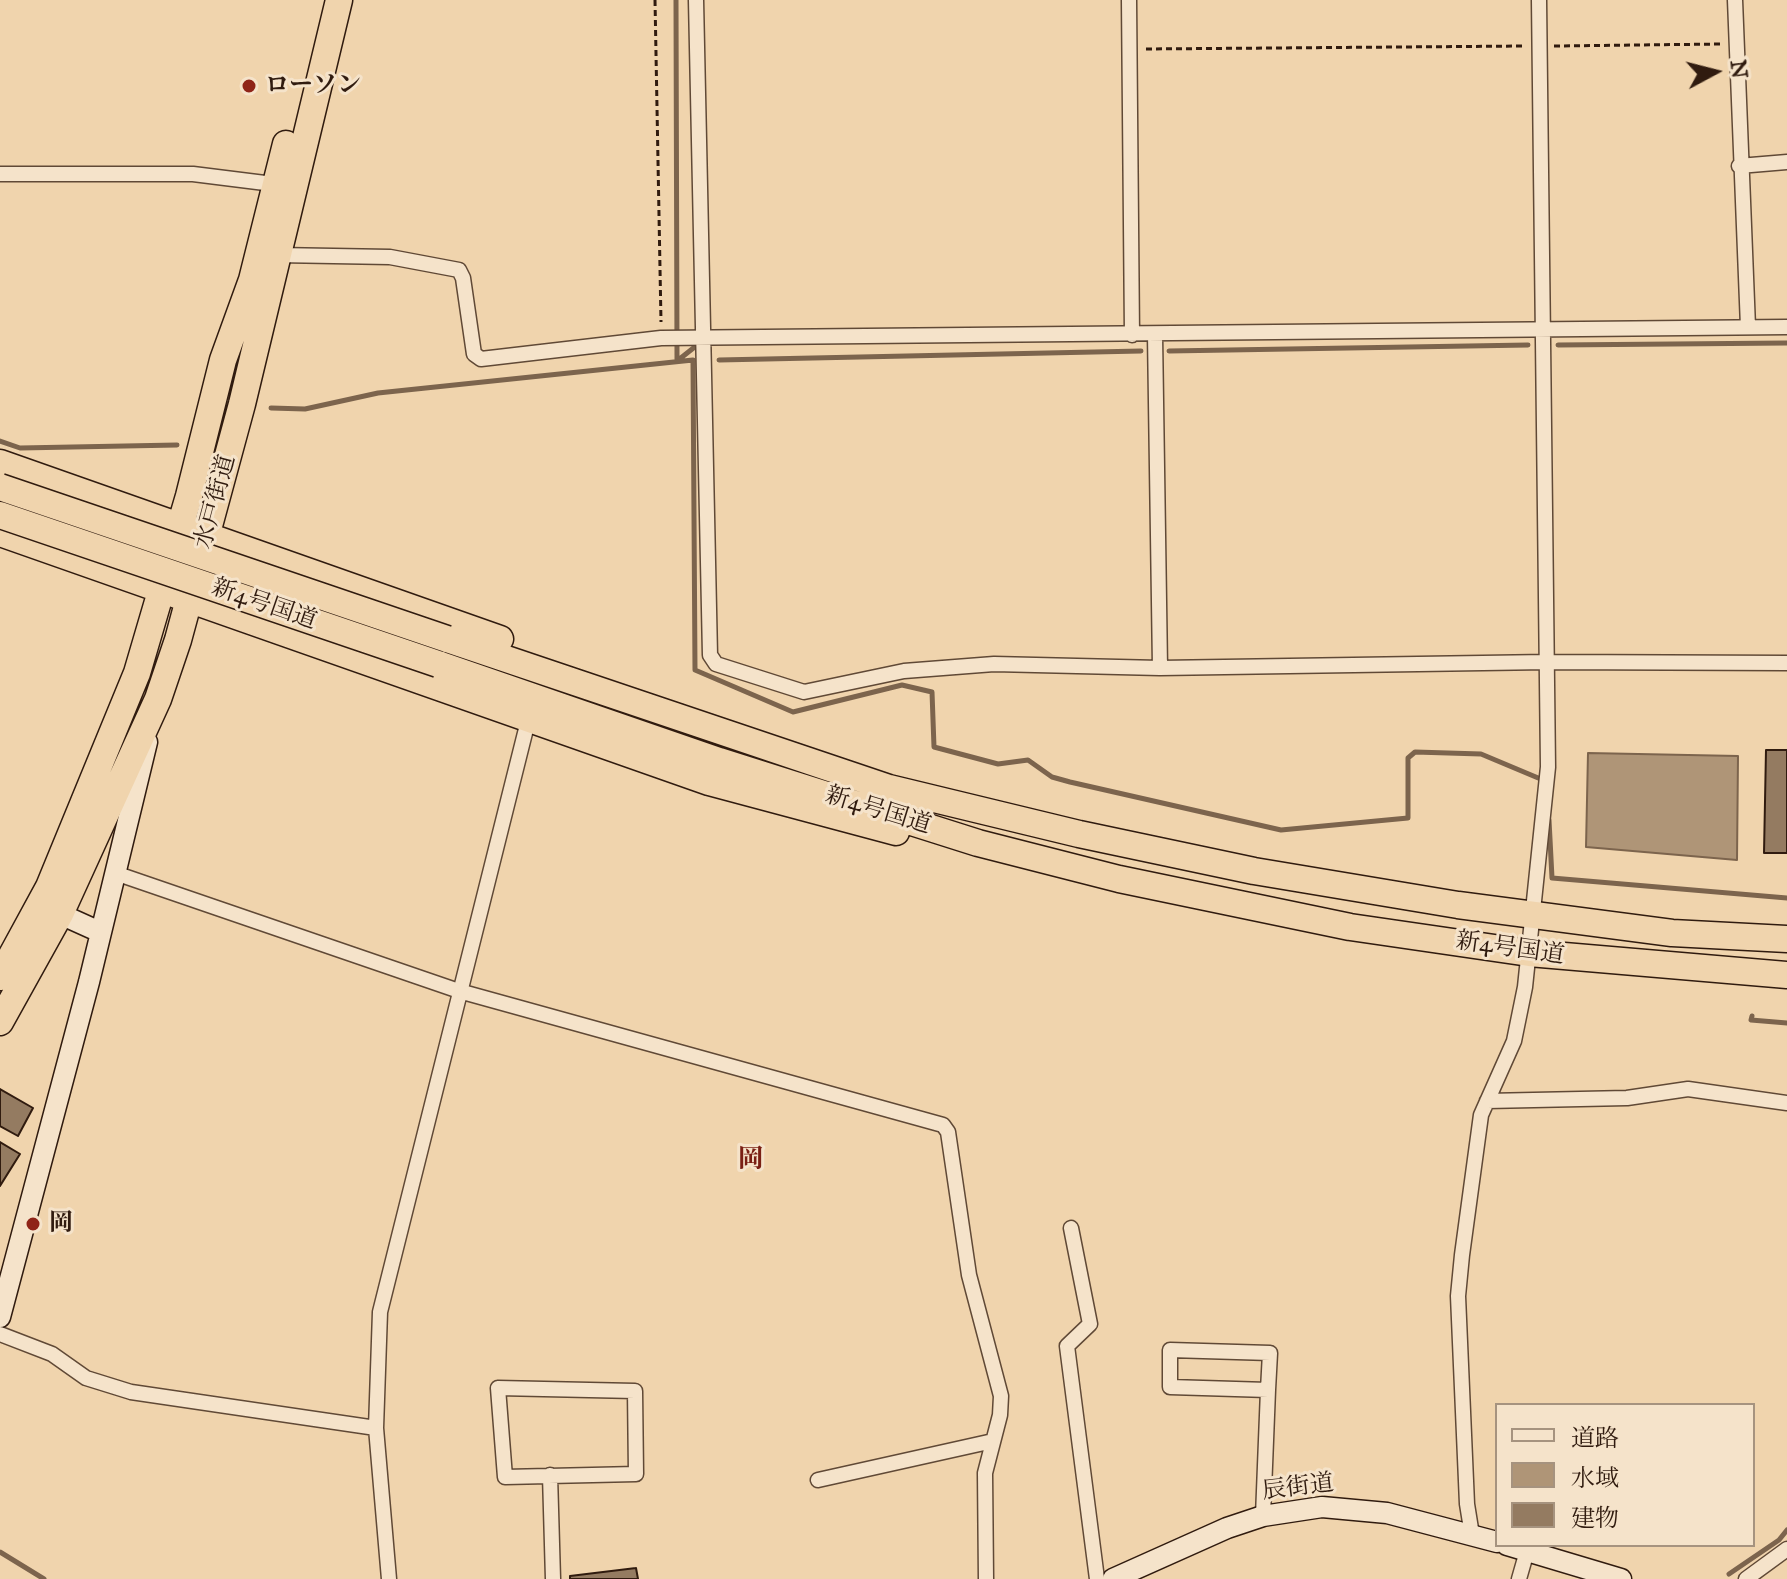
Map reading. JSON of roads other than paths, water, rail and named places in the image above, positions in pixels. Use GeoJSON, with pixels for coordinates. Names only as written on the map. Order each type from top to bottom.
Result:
{"type":"FeatureCollection","features":[{"type":"Feature","properties":{"kind":"highway","name":"水戸街道"},"geometry":{"type":"LineString","coordinates":[[0,1022],[60,914],[158,699],[189,600],[242,404],[277,255],[284,186],[323,0]]}},
{"type":"Feature","properties":{"kind":"highway","name":"水戸街道"},"geometry":{"type":"LineString","coordinates":[[0,977],[49,887],[137,673],[181,527],[223,360],[284,186],[339,0]]}},
{"type":"Feature","properties":{"kind":"highway"},"geometry":{"type":"LineString","coordinates":[[0,463],[888,772],[986,810]]}},
{"type":"Feature","properties":{"kind":"highway","name":"新4号国道"},"geometry":{"type":"LineString","coordinates":[[0,487],[442,652],[719,761],[978,843],[1243,906],[1529,953],[1787,975]]}},
{"type":"Feature","properties":{"kind":"highway","name":"新4号国道"},"geometry":{"type":"LineString","coordinates":[[0,515],[874,783],[986,810],[1254,871],[1534,916],[1672,933],[1787,939]]}},
{"type":"Feature","properties":{"kind":"highway"},"geometry":{"type":"LineString","coordinates":[[0,533],[528,721],[709,782],[878,829],[978,843]]}},
{"type":"Feature","properties":{"kind":"street"},"geometry":{"type":"LineString","coordinates":[[696,0],[710,655],[716,664],[804,692],[904,671],[994,664],[1160,668],[1547,662],[1787,663]]}},
{"type":"Feature","properties":{"kind":"street"},"geometry":{"type":"LineString","coordinates":[[1129,0],[1132,335]]}},
{"type":"Feature","properties":{"kind":"street"},"geometry":{"type":"LineString","coordinates":[[1472,1535],[1467,1504],[1458,1296],[1481,1115],[1514,1041],[1529,953],[1548,767],[1539,0]]}},
{"type":"Feature","properties":{"kind":"street"},"geometry":{"type":"LineString","coordinates":[[1735,0],[1739,166],[1748,327]]}},
{"type":"Feature","properties":{"kind":"street"},"geometry":{"type":"LineString","coordinates":[[1739,166],[1787,162]]}},
{"type":"Feature","properties":{"kind":"street"},"geometry":{"type":"LineString","coordinates":[[0,174],[193,174],[284,186]]}},
{"type":"Feature","properties":{"kind":"street"},"geometry":{"type":"LineString","coordinates":[[277,255],[390,257],[459,270],[463,278],[474,354],[481,359],[661,338],[1787,327]]}},
{"type":"Feature","properties":{"kind":"street"},"geometry":{"type":"LineString","coordinates":[[1155,335],[1160,668]]}},
{"type":"Feature","properties":{"kind":"street"},"geometry":{"type":"LineString","coordinates":[[0,1317],[158,699]]}},
{"type":"Feature","properties":{"kind":"street"},"geometry":{"type":"LineString","coordinates":[[389,1579],[376,1428],[380,1312],[528,721]]}},
{"type":"Feature","properties":{"kind":"street"},"geometry":{"type":"LineString","coordinates":[[115,873],[459,991],[943,1125],[948,1132],[969,1275],[1001,1396],[985,1473],[986,1579]]}},
{"type":"Feature","properties":{"kind":"street"},"geometry":{"type":"LineString","coordinates":[[49,887],[60,914],[100,932]]}},
{"type":"Feature","properties":{"kind":"street"},"geometry":{"type":"LineString","coordinates":[[1487,1101],[1627,1098],[1688,1089],[1787,1103]]}},
{"type":"Feature","properties":{"kind":"street"},"geometry":{"type":"LineString","coordinates":[[1071,1228],[1090,1324],[1067,1346],[1097,1579]]}},
{"type":"Feature","properties":{"kind":"street"},"geometry":{"type":"LineString","coordinates":[[0,1334],[52,1354],[86,1378],[131,1392],[376,1428]]}},
{"type":"Feature","properties":{"kind":"street"},"geometry":{"type":"LineString","coordinates":[[1263,1516],[1270,1353],[1170,1350],[1170,1387],[1268,1390]]}},
{"type":"Feature","properties":{"kind":"street"},"geometry":{"type":"LineString","coordinates":[[498,1388],[635,1391],[636,1474],[550,1475],[505,1477],[498,1388]]}},
{"type":"Feature","properties":{"kind":"street"},"geometry":{"type":"LineString","coordinates":[[818,1480],[993,1441]]}},
{"type":"Feature","properties":{"kind":"street"},"geometry":{"type":"LineString","coordinates":[[550,1475],[553,1579]]}},
{"type":"Feature","properties":{"kind":"street","name":"辰街道"},"geometry":{"type":"LineString","coordinates":[[1113,1579],[1143,1572],[1192,1542],[1263,1516],[1322,1507],[1357,1508],[1495,1541]]}},
{"type":"Feature","properties":{"kind":"street"},"geometry":{"type":"LineString","coordinates":[[1514,1547],[1621,1579]]}},
{"type":"Feature","properties":{"kind":"street"},"geometry":{"type":"LineString","coordinates":[[1746,1579],[1787,1549]]}},
{"type":"Feature","properties":{"kind":"street"},"geometry":{"type":"LineString","coordinates":[[1519,1579],[1527,1551]]}},
{"type":"Feature","properties":{"kind":"water"},"geometry":{"type":"Polygon","coordinates":[[[1588,753],[1738,756],[1737,860],[1586,847],[1588,753]]]}},
{"type":"Feature","properties":{"kind":"waterway"},"geometry":{"type":"LineString","coordinates":[[676,0],[677,360]]}},
{"type":"Feature","properties":{"kind":"waterway"},"geometry":{"type":"LineString","coordinates":[[677,361],[701,342]]}},
{"type":"Feature","properties":{"kind":"waterway"},"geometry":{"type":"LineString","coordinates":[[1558,345],[1787,343]]}},
{"type":"Feature","properties":{"kind":"waterway"},"geometry":{"type":"LineString","coordinates":[[1169,351],[1528,345]]}},
{"type":"Feature","properties":{"kind":"waterway"},"geometry":{"type":"LineString","coordinates":[[719,360],[1141,351]]}},
{"type":"Feature","properties":{"kind":"waterway"},"geometry":{"type":"LineString","coordinates":[[693,360],[695,670],[793,712],[902,685],[932,692],[934,747],[998,764],[1028,760],[1052,777],[1070,782],[1281,830],[1408,818],[1408,758],[1415,752],[1481,754],[1543,780]]}},
{"type":"Feature","properties":{"kind":"waterway"},"geometry":{"type":"LineString","coordinates":[[271,408],[305,409],[378,393],[693,360]]}},
{"type":"Feature","properties":{"kind":"waterway"},"geometry":{"type":"LineString","coordinates":[[0,441],[20,448],[177,445]]}},
{"type":"Feature","properties":{"kind":"waterway"},"geometry":{"type":"LineString","coordinates":[[1549,820],[1552,878],[1787,898]]}},
{"type":"Feature","properties":{"kind":"waterway"},"geometry":{"type":"LineString","coordinates":[[1752,1016],[1751,1020],[1787,1023]]}},
{"type":"Feature","properties":{"kind":"waterway"},"geometry":{"type":"LineString","coordinates":[[1729,1574],[1779,1540],[1787,1530]]}},
{"type":"Feature","properties":{"kind":"waterway"},"geometry":{"type":"LineString","coordinates":[[0,1552],[44,1579]]}},
{"type":"Feature","properties":{"kind":"place","name":"ローソン"},"geometry":{"type":"Point","coordinates":[249,86]}},
{"type":"Feature","properties":{"kind":"place","name":"岡"},"geometry":{"type":"Point","coordinates":[33,1224]}},
{"type":"Feature","properties":{"kind":"district","name":"岡"},"geometry":{"type":"Point","coordinates":[751,1161]}}]}
